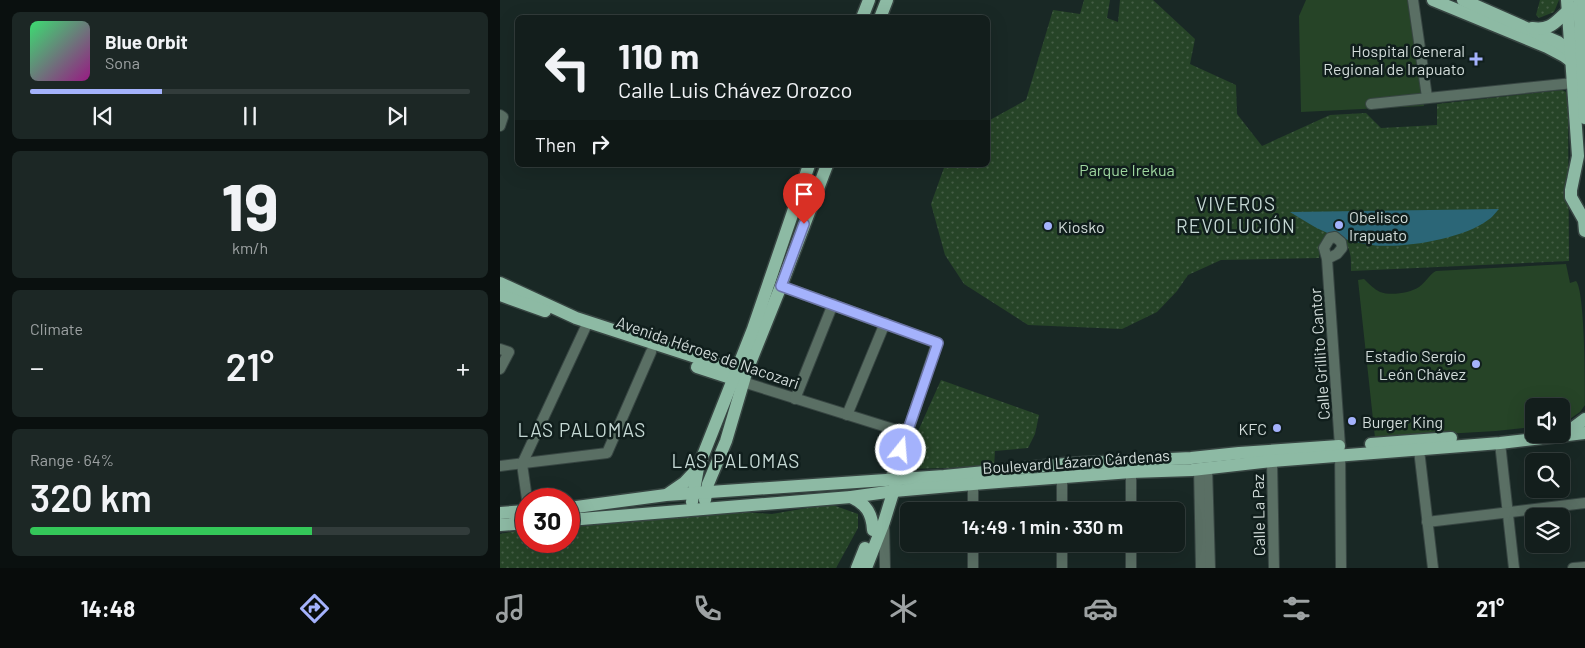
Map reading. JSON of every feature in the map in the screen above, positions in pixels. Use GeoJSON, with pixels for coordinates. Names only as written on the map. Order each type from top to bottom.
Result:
{"type":"FeatureCollection","features":[{"type":"Feature","properties":{"kind":"main road"},"geometry":{"type":"LineString","coordinates":[[863,15],[868,0]]}},
{"type":"Feature","properties":{"kind":"main road"},"geometry":{"type":"LineString","coordinates":[[881,15],[887,0]]}},
{"type":"Feature","properties":{"kind":"main road"},"geometry":{"type":"LineString","coordinates":[[1432,0],[1522,32],[1544,36],[1562,29],[1577,8]]}},
{"type":"Feature","properties":{"kind":"main road"},"geometry":{"type":"LineString","coordinates":[[1463,0],[1557,52],[1575,58]]}},
{"type":"Feature","properties":{"kind":"main road"},"geometry":{"type":"LineString","coordinates":[[1522,32],[1550,27],[1577,8]]}},
{"type":"Feature","properties":{"kind":"main road"},"geometry":{"type":"LineString","coordinates":[[1577,8],[1572,83],[1579,175],[1571,190],[1572,197],[1580,205],[1585,231]]}},
{"type":"Feature","properties":{"kind":"main road"},"geometry":{"type":"LineString","coordinates":[[1544,36],[1575,58],[1585,118]]}},
{"type":"Feature","properties":{"kind":"main road"},"geometry":{"type":"LineString","coordinates":[[705,508],[705,494],[726,441],[740,375],[753,329],[808,167]]}},
{"type":"Feature","properties":{"kind":"main road"},"geometry":{"type":"LineString","coordinates":[[691,510],[692,494],[698,468],[781,286],[825,167]]}},
{"type":"Feature","properties":{"kind":"main road","name":"Avenida Héroes de Nacozari"},"geometry":{"type":"LineString","coordinates":[[500,283],[586,324],[651,352],[740,375]]}},
{"type":"Feature","properties":{"kind":"main road","name":"Avenida Héroes de Nacozari"},"geometry":{"type":"LineString","coordinates":[[500,295],[708,362],[740,375]]}},
{"type":"Feature","properties":{"kind":"main road"},"geometry":{"type":"LineString","coordinates":[[1576,429],[1585,419]]}},
{"type":"Feature","properties":{"kind":"main road","name":"Boulevard Lázaro Cárdenas"},"geometry":{"type":"LineString","coordinates":[[580,507],[666,496],[893,481],[1066,464],[1191,458],[1239,453],[1420,450],[1500,443],[1576,429]]}},
{"type":"Feature","properties":{"kind":"main road","name":"Boulevard Lázaro Cárdenas"},"geometry":{"type":"LineString","coordinates":[[580,519],[851,496],[893,481],[973,484],[1203,468],[1341,450],[1525,433]]}},
{"type":"Feature","properties":{"kind":"main road"},"geometry":{"type":"LineString","coordinates":[[666,496],[684,483],[698,468]]}},
{"type":"Feature","properties":{"kind":"main road"},"geometry":{"type":"LineString","coordinates":[[714,469],[716,480],[727,492]]}},
{"type":"Feature","properties":{"kind":"main road"},"geometry":{"type":"LineString","coordinates":[[866,568],[884,522],[893,481]]}},
{"type":"Feature","properties":{"kind":"main road"},"geometry":{"type":"LineString","coordinates":[[857,568],[893,481]]}},
{"type":"Feature","properties":{"kind":"main road"},"geometry":{"type":"LineString","coordinates":[[851,496],[870,512],[872,530]]}},
{"type":"Feature","properties":{"kind":"main road"},"geometry":{"type":"LineString","coordinates":[[500,512],[515,511]]}},
{"type":"Feature","properties":{"kind":"main road"},"geometry":{"type":"LineString","coordinates":[[500,525],[515,524]]}},
{"type":"Feature","properties":{"kind":"street"},"geometry":{"type":"LineString","coordinates":[[1413,0],[1427,97]]}},
{"type":"Feature","properties":{"kind":"street"},"geometry":{"type":"LineString","coordinates":[[1371,104],[1572,83]]}},
{"type":"Feature","properties":{"kind":"street","name":"Calle Grillito Cantor"},"geometry":{"type":"LineString","coordinates":[[1328,259],[1341,450],[1341,568]]}},
{"type":"Feature","properties":{"kind":"street"},"geometry":{"type":"LineString","coordinates":[[781,286],[938,343],[906,433],[893,481]]}},
{"type":"Feature","properties":{"kind":"street"},"geometry":{"type":"LineString","coordinates":[[795,399],[833,304]]}},
{"type":"Feature","properties":{"kind":"street"},"geometry":{"type":"LineString","coordinates":[[848,415],[885,323]]}},
{"type":"Feature","properties":{"kind":"street"},"geometry":{"type":"LineString","coordinates":[[525,488],[522,464],[586,324]]}},
{"type":"Feature","properties":{"kind":"street"},"geometry":{"type":"LineString","coordinates":[[500,349],[509,352],[501,366]]}},
{"type":"Feature","properties":{"kind":"street"},"geometry":{"type":"LineString","coordinates":[[500,466],[607,453],[651,352]]}},
{"type":"Feature","properties":{"kind":"street","name":"Avenida Héroes de Nacozari"},"geometry":{"type":"LineString","coordinates":[[740,375],[795,399],[906,433]]}},
{"type":"Feature","properties":{"kind":"street"},"geometry":{"type":"LineString","coordinates":[[1500,443],[1514,568]]}},
{"type":"Feature","properties":{"kind":"street"},"geometry":{"type":"LineString","coordinates":[[1420,450],[1433,568]]}},
{"type":"Feature","properties":{"kind":"street","name":"Calle La Paz"},"geometry":{"type":"LineString","coordinates":[[1272,460],[1274,568]]}},
{"type":"Feature","properties":{"kind":"street"},"geometry":{"type":"LineString","coordinates":[[1201,568],[1203,468]]}},
{"type":"Feature","properties":{"kind":"street"},"geometry":{"type":"LineString","coordinates":[[1203,468],[1210,568]]}},
{"type":"Feature","properties":{"kind":"street"},"geometry":{"type":"LineString","coordinates":[[1131,472],[1131,502]]}},
{"type":"Feature","properties":{"kind":"street"},"geometry":{"type":"LineString","coordinates":[[1062,478],[1062,502]]}},
{"type":"Feature","properties":{"kind":"street"},"geometry":{"type":"LineString","coordinates":[[973,484],[973,502]]}},
{"type":"Feature","properties":{"kind":"street"},"geometry":{"type":"LineString","coordinates":[[1428,522],[1585,503]]}},
{"type":"Feature","properties":{"kind":"street"},"geometry":{"type":"LineString","coordinates":[[884,522],[885,568]]}},
{"type":"Feature","properties":{"kind":"street"},"geometry":{"type":"LineString","coordinates":[[973,552],[973,568]]}},
{"type":"Feature","properties":{"kind":"street"},"geometry":{"type":"LineString","coordinates":[[1062,552],[1062,568]]}},
{"type":"Feature","properties":{"kind":"street"},"geometry":{"type":"LineString","coordinates":[[1131,552],[1131,568]]}},
{"type":"Feature","properties":{"kind":"street"},"geometry":{"type":"LineString","coordinates":[[1573,568],[1585,567]]}},
{"type":"Feature","properties":{"kind":"green space","name":"Parque Irekua"},"geometry":{"type":"Polygon","coordinates":[[[1084,0],[1110,0],[1107,18],[1118,22],[1120,0],[1153,0],[1195,39],[1190,64],[1236,85],[1237,114],[1262,146],[1330,115],[1366,113],[1381,128],[1437,125],[1437,104],[1562,90],[1566,92],[1568,109],[1569,261],[1351,271],[1350,252],[1346,244],[1330,235],[1322,240],[1319,258],[1221,260],[1188,275],[1177,291],[1157,312],[1122,329],[1028,325],[964,284],[945,255],[931,204],[944,167],[990,167],[990,120],[1026,100],[1053,10],[1080,14],[1084,0]]]}},
{"type":"Feature","properties":{"kind":"green space"},"geometry":{"type":"Polygon","coordinates":[[[1306,0],[1409,0],[1424,106],[1301,112],[1299,16],[1306,0]]]}},
{"type":"Feature","properties":{"kind":"green space"},"geometry":{"type":"Polygon","coordinates":[[[1540,0],[1559,0],[1554,12],[1539,18],[1536,15],[1540,0]]]}},
{"type":"Feature","properties":{"kind":"green space","name":"Estadio Sergio León Chávez"},"geometry":{"type":"Polygon","coordinates":[[[1566,264],[1570,283],[1576,281],[1579,288],[1581,302],[1584,339],[1585,405],[1580,412],[1570,419],[1570,398],[1525,398],[1525,428],[1375,438],[1358,280],[1364,279],[1380,292],[1395,294],[1411,291],[1419,287],[1436,271],[1566,264]]]}},
{"type":"Feature","properties":{"kind":"green space"},"geometry":{"type":"Polygon","coordinates":[[[941,380],[1039,415],[1035,434],[1028,448],[995,451],[994,467],[901,469],[941,380]]]}},
{"type":"Feature","properties":{"kind":"green space"},"geometry":{"type":"Polygon","coordinates":[[[830,504],[858,514],[858,528],[836,568],[500,568],[500,534],[515,531],[515,553],[580,553],[580,522],[711,510],[772,514],[830,504]]]}},
{"type":"Feature","properties":{"kind":"water"},"geometry":{"type":"Polygon","coordinates":[[[1499,209],[1477,227],[1464,232],[1432,241],[1385,246],[1360,243],[1335,236],[1290,212],[1499,209]]]}},
{"type":"Feature","properties":{"kind":"place","name":"Hospital General Regional de Irapuato"},"geometry":{"type":"Point","coordinates":[1476,59]}},
{"type":"Feature","properties":{"kind":"place","name":"Obelisco Irapuato"},"geometry":{"type":"Point","coordinates":[1339,225]}},
{"type":"Feature","properties":{"kind":"place","name":"Kiosko"},"geometry":{"type":"Point","coordinates":[1048,226]}},
{"type":"Feature","properties":{"kind":"place","name":"Estadio Sergio León Chávez"},"geometry":{"type":"Point","coordinates":[1476,364]}},
{"type":"Feature","properties":{"kind":"place","name":"Burger King"},"geometry":{"type":"Point","coordinates":[1352,421]}},
{"type":"Feature","properties":{"kind":"place","name":"KFC"},"geometry":{"type":"Point","coordinates":[1277,428]}},
{"type":"Feature","properties":{"kind":"district","name":"VIVEROS REVOLUCIÓN"},"geometry":{"type":"Point","coordinates":[1236,214]}},
{"type":"Feature","properties":{"kind":"district","name":"LAS PALOMAS"},"geometry":{"type":"Point","coordinates":[582,429]}},
{"type":"Feature","properties":{"kind":"district","name":"LAS PALOMAS"},"geometry":{"type":"Point","coordinates":[736,460]}},
{"type":"Feature","properties":{"kind":"route"},"geometry":{"type":"LineString","coordinates":[[804,224],[781,286],[938,343],[901,450]]}}]}
